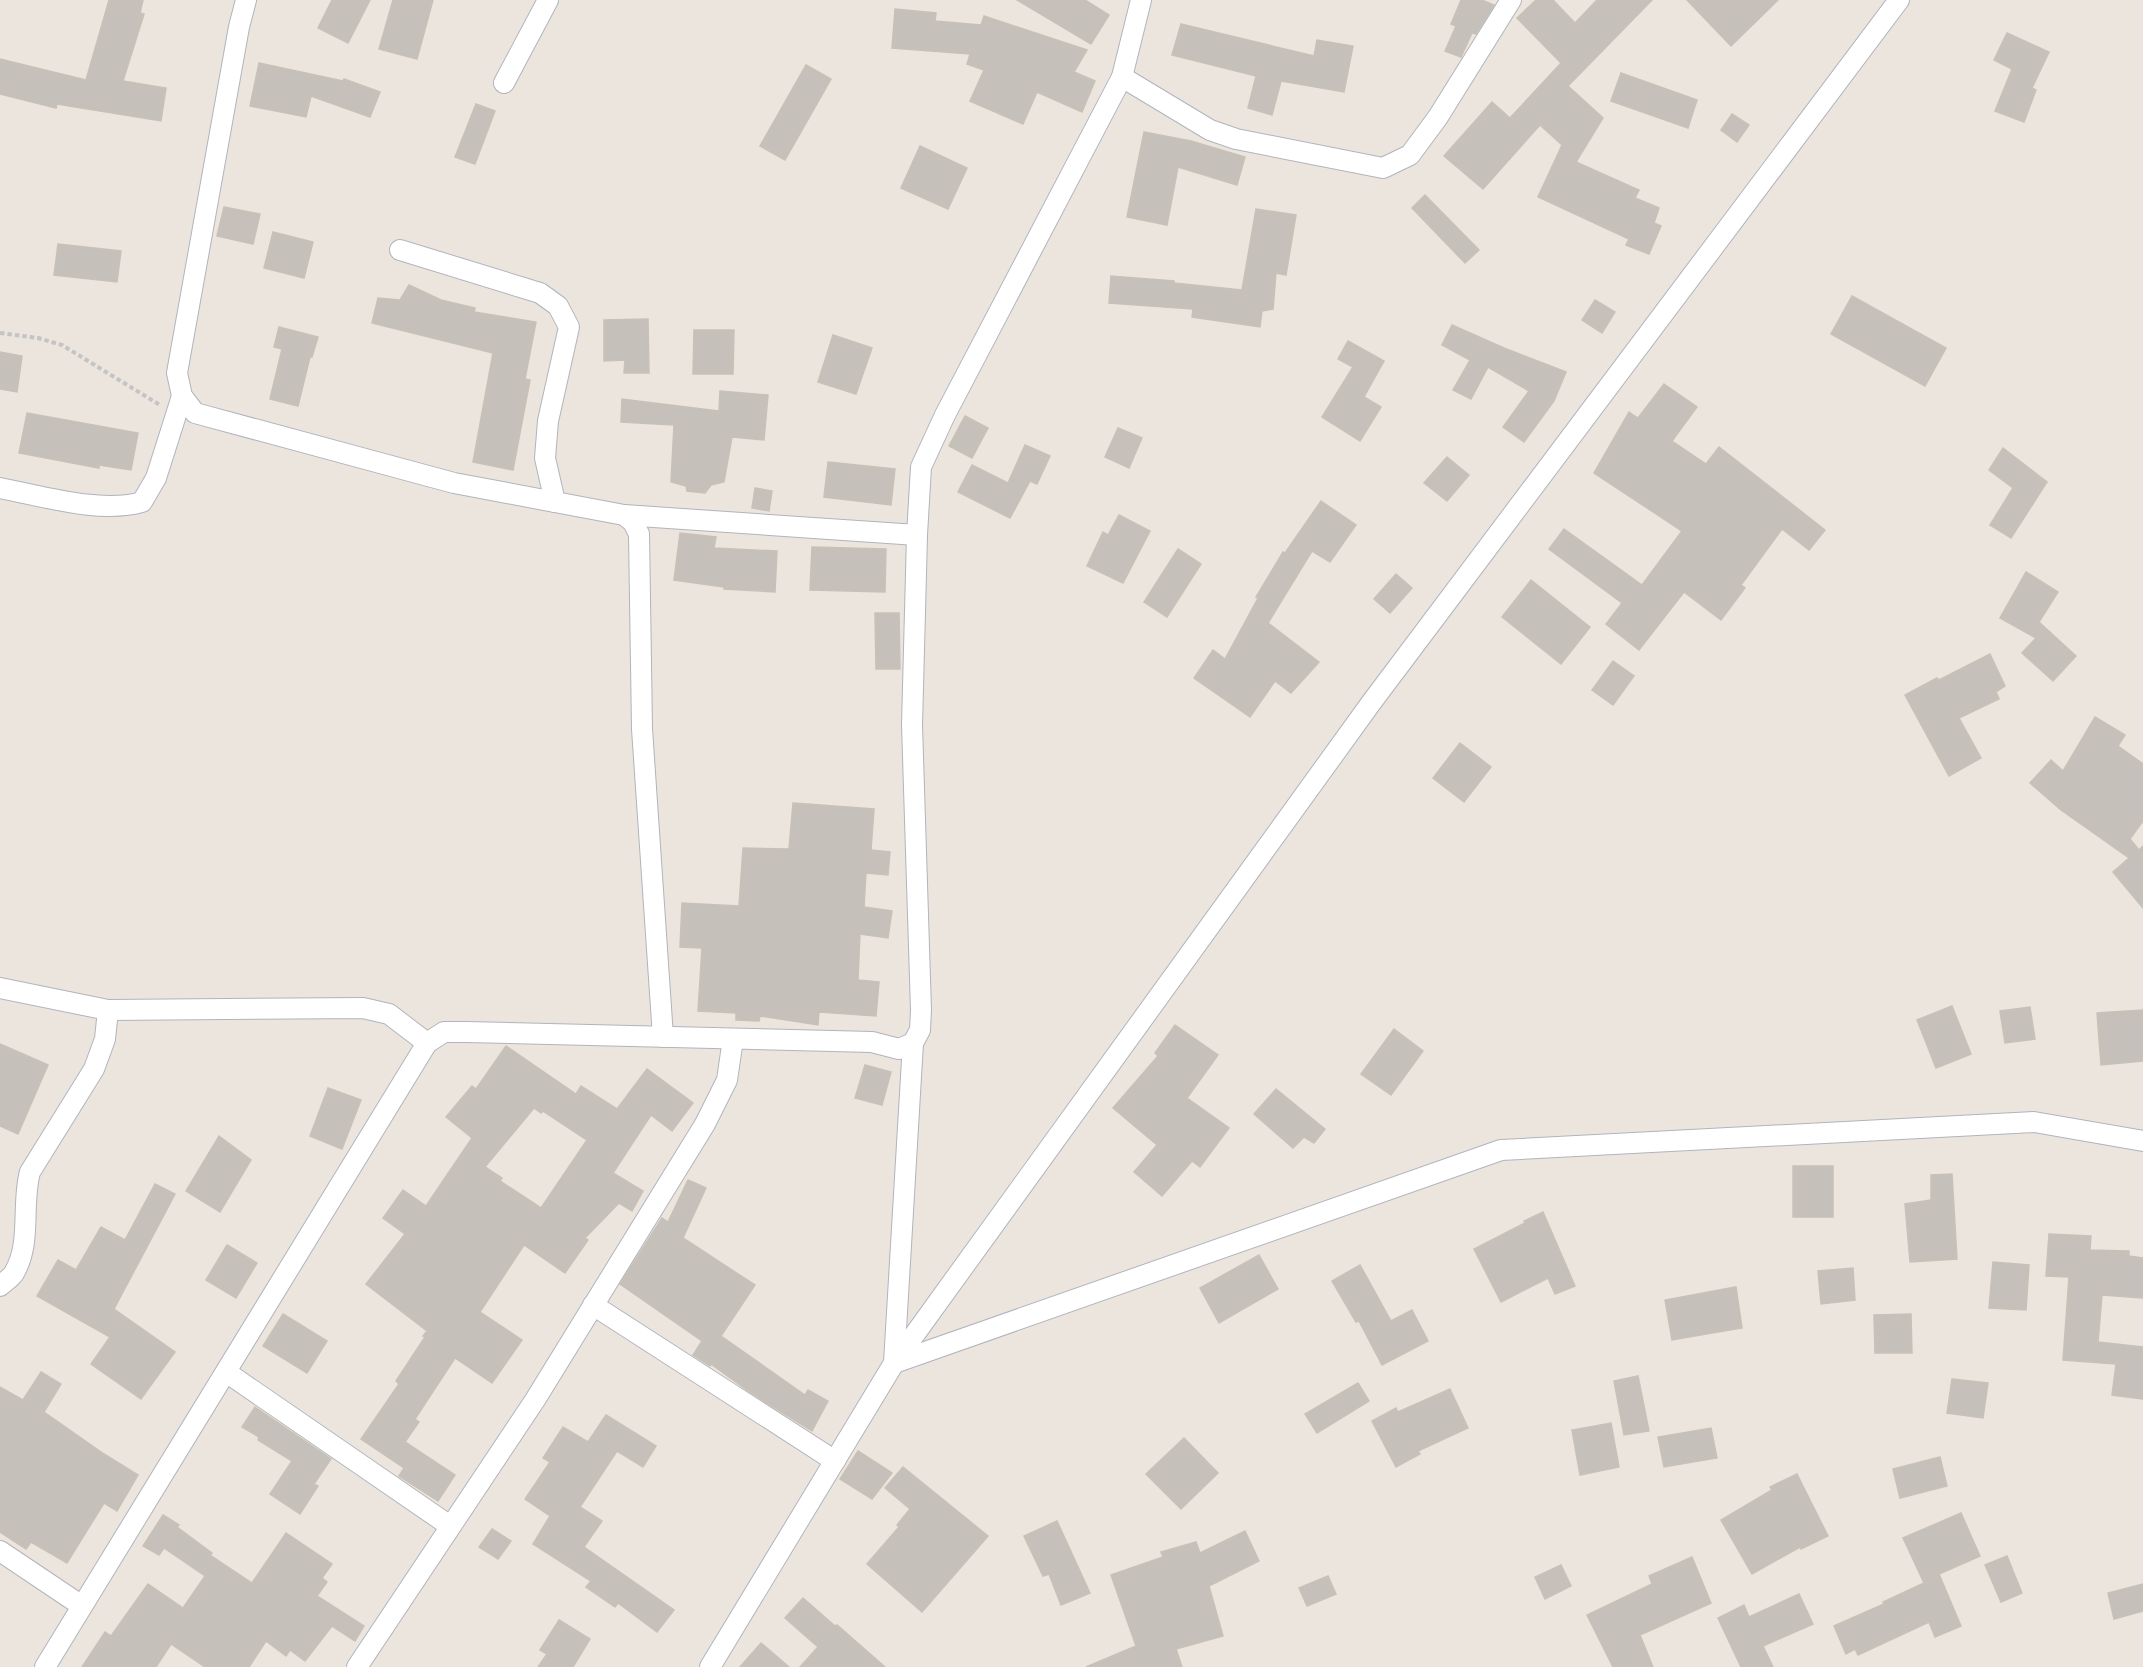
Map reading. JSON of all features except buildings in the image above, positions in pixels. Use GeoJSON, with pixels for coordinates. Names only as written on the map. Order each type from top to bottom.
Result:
{"type":"FeatureCollection","features":[{"type":"Feature","properties":{"kind":"street"},"geometry":{"type":"LineString","coordinates":[[0,488],[80,503],[127,507],[142,502],[156,478],[179,405],[177,373],[239,27],[246,0]]}},
{"type":"Feature","properties":{"kind":"street"},"geometry":{"type":"LineString","coordinates":[[504,83],[548,0]]}},
{"type":"Feature","properties":{"kind":"street"},"geometry":{"type":"LineString","coordinates":[[1122,77],[1209,130],[1236,139],[1383,168],[1410,154],[1438,117],[1511,0]]}},
{"type":"Feature","properties":{"kind":"street"},"geometry":{"type":"LineString","coordinates":[[710,1667],[894,1363],[1371,703],[1899,0]]}},
{"type":"Feature","properties":{"kind":"street"},"geometry":{"type":"LineString","coordinates":[[894,1363],[913,1043],[920,1030],[921,1010],[912,725],[921,466],[1122,77],[1136,2]]}},
{"type":"Feature","properties":{"kind":"street"},"geometry":{"type":"LineString","coordinates":[[400,250],[540,293],[558,306],[569,327],[548,421],[545,458],[555,502]]}},
{"type":"Feature","properties":{"kind":"street"},"geometry":{"type":"LineString","coordinates":[[179,405],[195,413],[454,483],[624,515],[917,535]]}},
{"type":"Feature","properties":{"kind":"street"},"geometry":{"type":"LineString","coordinates":[[624,515],[633,522],[639,534],[642,729],[663,1037]]}},
{"type":"Feature","properties":{"kind":"street"},"geometry":{"type":"LineString","coordinates":[[0,988],[108,1010],[363,1008],[389,1014],[427,1044]]}},
{"type":"Feature","properties":{"kind":"street"},"geometry":{"type":"LineString","coordinates":[[0,1286],[13,1274],[24,1247],[26,1188],[30,1172],[94,1069],[105,1039],[108,1010]]}},
{"type":"Feature","properties":{"kind":"street"},"geometry":{"type":"LineString","coordinates":[[45,1667],[427,1044],[444,1032],[872,1042],[899,1049],[913,1043]]}},
{"type":"Feature","properties":{"kind":"street"},"geometry":{"type":"LineString","coordinates":[[357,1667],[535,1400],[705,1124],[727,1080],[733,1039]]}},
{"type":"Feature","properties":{"kind":"street"},"geometry":{"type":"LineString","coordinates":[[894,1363],[1501,1150],[2034,1122],[2143,1142]]}},
{"type":"Feature","properties":{"kind":"street"},"geometry":{"type":"LineString","coordinates":[[593,1305],[835,1461]]}},
{"type":"Feature","properties":{"kind":"street"},"geometry":{"type":"LineString","coordinates":[[226,1372],[450,1527]]}},
{"type":"Feature","properties":{"kind":"street"},"geometry":{"type":"LineString","coordinates":[[0,1551],[82,1606]]}},
{"type":"Feature","properties":{"kind":"path"},"geometry":{"type":"LineString","coordinates":[[0,333],[38,338],[62,345],[134,390],[179,405]]}}]}
